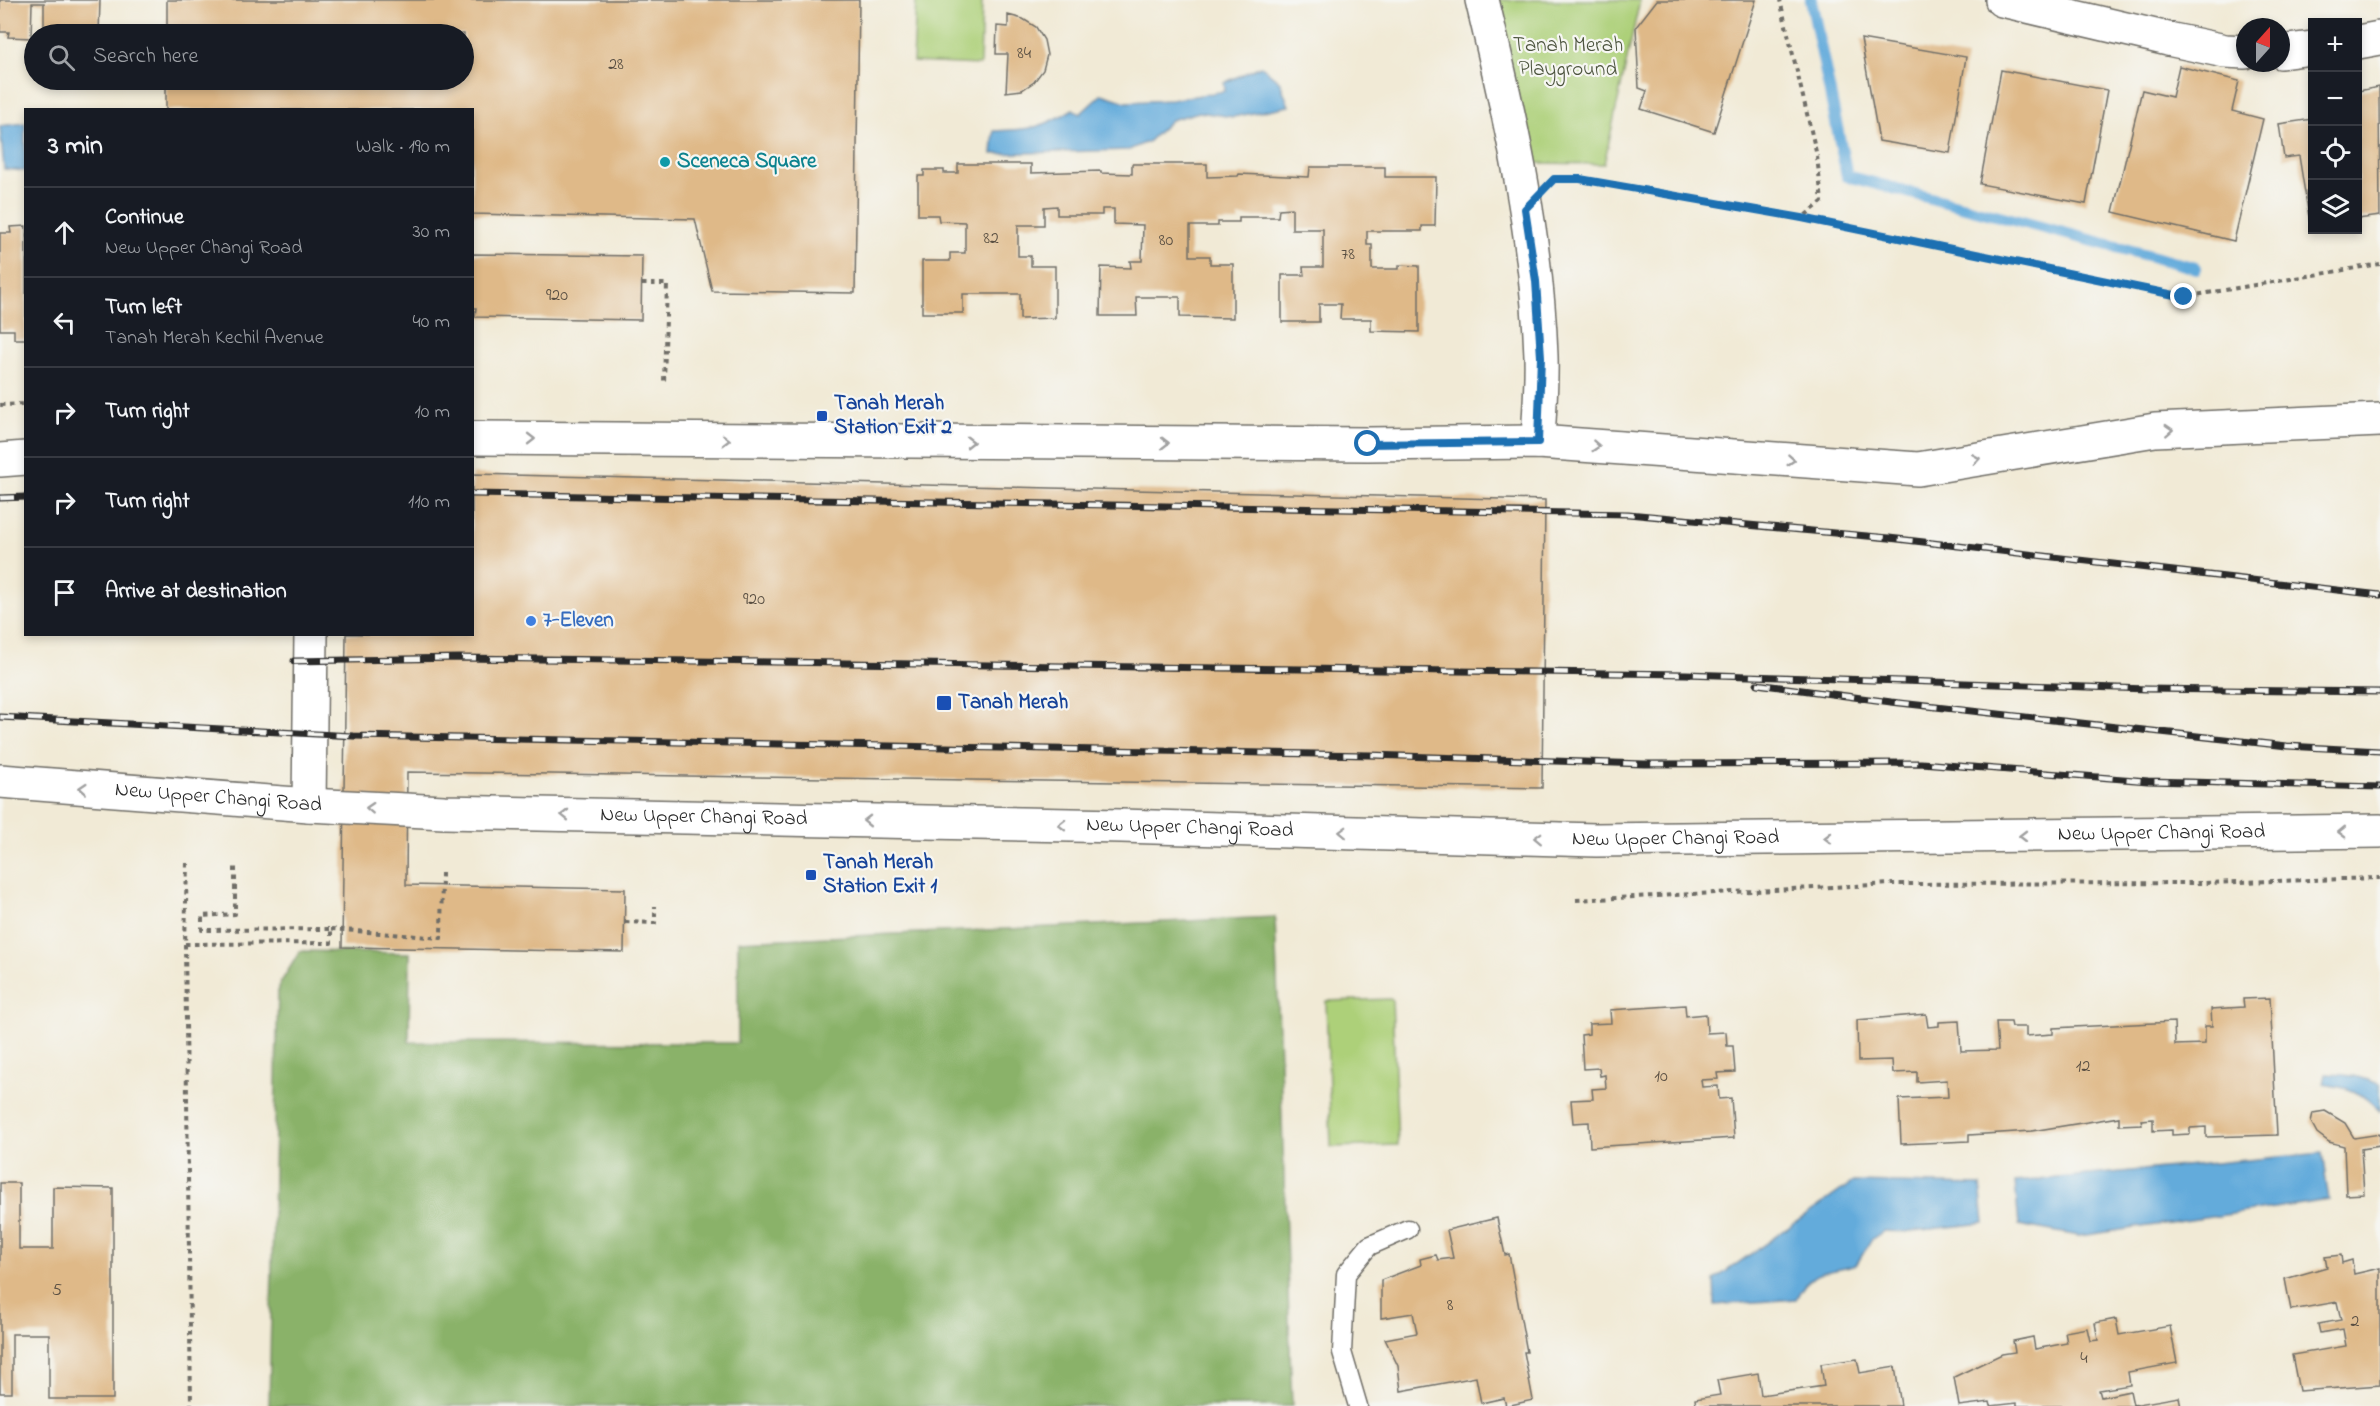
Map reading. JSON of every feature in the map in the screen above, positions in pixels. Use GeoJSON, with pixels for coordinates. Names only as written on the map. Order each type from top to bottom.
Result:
{"type":"FeatureCollection","features":[{"type":"Feature","properties":{"kind":"main road"},"geometry":{"type":"LineString","coordinates":[[1482,0],[1502,82],[1536,281],[1541,357],[1538,442]]}},
{"type":"Feature","properties":{"kind":"main road"},"geometry":{"type":"LineString","coordinates":[[2002,0],[2168,39],[2236,52]]}},
{"type":"Feature","properties":{"kind":"main road"},"geometry":{"type":"LineString","coordinates":[[2362,41],[2380,38]]}},
{"type":"Feature","properties":{"kind":"main road"},"geometry":{"type":"LineString","coordinates":[[2290,51],[2308,49]]}},
{"type":"Feature","properties":{"kind":"main road"},"geometry":{"type":"LineString","coordinates":[[474,438],[1356,444],[1538,442],[1918,469],[2155,430],[2380,420]]}},
{"type":"Feature","properties":{"kind":"main road"},"geometry":{"type":"LineString","coordinates":[[0,460],[24,458]]}},
{"type":"Feature","properties":{"kind":"main road"},"geometry":{"type":"LineString","coordinates":[[309,805],[310,636]]}},
{"type":"Feature","properties":{"kind":"main road","name":"New Upper Changi Road"},"geometry":{"type":"LineString","coordinates":[[0,781],[309,805],[444,812],[1109,825],[1596,840],[2380,831]]}},
{"type":"Feature","properties":{"kind":"lane"},"geometry":{"type":"LineString","coordinates":[[1358,1406],[1342,1352],[1346,1274],[1370,1246],[1408,1229]]}},
{"type":"Feature","properties":{"kind":"path"},"geometry":{"type":"LineString","coordinates":[[1780,0],[1817,156],[1822,202],[1802,218]]}},
{"type":"Feature","properties":{"kind":"path"},"geometry":{"type":"LineString","coordinates":[[1525,209],[1554,179],[1580,179],[1802,218],[2184,297],[2380,264]]}},
{"type":"Feature","properties":{"kind":"path"},"geometry":{"type":"LineString","coordinates":[[642,284],[667,284],[664,382]]}},
{"type":"Feature","properties":{"kind":"path"},"geometry":{"type":"LineString","coordinates":[[0,405],[24,404]]}},
{"type":"Feature","properties":{"kind":"path"},"geometry":{"type":"LineString","coordinates":[[187,862],[185,944],[191,1406]]}},
{"type":"Feature","properties":{"kind":"path"},"geometry":{"type":"LineString","coordinates":[[235,864],[236,914],[201,916],[202,930],[331,928],[441,938],[442,873]]}},
{"type":"Feature","properties":{"kind":"path"},"geometry":{"type":"LineString","coordinates":[[1576,900],[1892,884],[2192,883],[2380,879]]}},
{"type":"Feature","properties":{"kind":"path"},"geometry":{"type":"LineString","coordinates":[[625,922],[655,923],[655,906]]}},
{"type":"Feature","properties":{"kind":"path"},"geometry":{"type":"LineString","coordinates":[[185,944],[331,943],[331,928]]}},
{"type":"Feature","properties":{"kind":"green space"},"geometry":{"type":"Polygon","coordinates":[[[916,0],[982,0],[980,65],[913,62],[916,0]]]}},
{"type":"Feature","properties":{"kind":"green space","name":"Tanah Merah Playground"},"geometry":{"type":"Polygon","coordinates":[[[1497,0],[1640,0],[1604,164],[1529,163],[1497,0]]]}},
{"type":"Feature","properties":{"kind":"green space"},"geometry":{"type":"Polygon","coordinates":[[[1275,917],[1292,1406],[269,1406],[278,987],[300,951],[410,953],[409,1042],[738,1043],[738,941],[1275,917]]]}},
{"type":"Feature","properties":{"kind":"green space"},"geometry":{"type":"Polygon","coordinates":[[[1392,999],[1398,1145],[1331,1147],[1326,1001],[1392,999]]]}},
{"type":"Feature","properties":{"kind":"water"},"geometry":{"type":"Polygon","coordinates":[[[1261,66],[1280,82],[1289,106],[1233,117],[1199,112],[1171,120],[1149,141],[1129,150],[992,154],[994,131],[1035,127],[1073,109],[1080,114],[1102,94],[1126,102],[1171,100],[1225,91],[1224,83],[1261,66]]]}},
{"type":"Feature","properties":{"kind":"water"},"geometry":{"type":"Polygon","coordinates":[[[24,123],[24,171],[4,169],[0,126],[24,123]]]}},
{"type":"Feature","properties":{"kind":"water"},"geometry":{"type":"Polygon","coordinates":[[[2325,1074],[2353,1076],[2380,1084],[2380,1111],[2367,1099],[2354,1092],[2323,1084],[2325,1074]]]}},
{"type":"Feature","properties":{"kind":"water"},"geometry":{"type":"Polygon","coordinates":[[[2322,1153],[2329,1200],[2079,1236],[2019,1225],[2015,1182],[2322,1153]]]}},
{"type":"Feature","properties":{"kind":"water"},"geometry":{"type":"Polygon","coordinates":[[[1853,1182],[1980,1185],[1984,1223],[1904,1232],[1884,1231],[1872,1239],[1856,1265],[1815,1276],[1809,1280],[1796,1299],[1715,1305],[1714,1280],[1853,1182]]]}},
{"type":"Feature","properties":{"kind":"building"},"geometry":{"type":"Polygon","coordinates":[[[0,0],[100,0],[99,24],[44,24],[44,3],[32,3],[31,24],[24,24],[24,38],[8,37],[9,32],[0,32],[0,0]]]}},
{"type":"Feature","properties":{"kind":"building","name":"Sceneca Square"},"geometry":{"type":"Polygon","coordinates":[[[167,0],[859,0],[855,293],[712,291],[695,219],[474,214],[474,108],[166,108],[166,90],[474,90],[474,24],[167,24],[167,0]]]}},
{"type":"Feature","properties":{"kind":"building"},"geometry":{"type":"Polygon","coordinates":[[[1657,0],[1756,0],[1714,132],[1641,109],[1647,91],[1639,88],[1636,27],[1657,0]]]}},
{"type":"Feature","properties":{"kind":"building"},"geometry":{"type":"Polygon","coordinates":[[[1008,15],[1023,19],[1036,27],[1044,40],[1047,55],[1043,70],[1034,82],[1022,90],[1006,92],[1008,54],[996,54],[997,26],[1008,27],[1008,15]]]}},
{"type":"Feature","properties":{"kind":"building"},"geometry":{"type":"Polygon","coordinates":[[[1861,39],[1966,57],[1950,153],[1879,141],[1861,39]]]}},
{"type":"Feature","properties":{"kind":"building"},"geometry":{"type":"Polygon","coordinates":[[[2179,66],[2239,81],[2232,111],[2263,119],[2234,241],[2113,212],[2142,90],[2172,97],[2179,66]]]}},
{"type":"Feature","properties":{"kind":"building"},"geometry":{"type":"Polygon","coordinates":[[[2001,70],[2107,90],[2086,204],[1980,184],[2001,70]]]}},
{"type":"Feature","properties":{"kind":"building"},"geometry":{"type":"Polygon","coordinates":[[[2379,87],[2380,216],[2362,218],[2362,126],[2362,90],[2379,87]]]}},
{"type":"Feature","properties":{"kind":"building"},"geometry":{"type":"Polygon","coordinates":[[[2308,120],[2308,212],[2299,156],[2284,158],[2279,124],[2308,120]]]}},
{"type":"Feature","properties":{"kind":"building"},"geometry":{"type":"Polygon","coordinates":[[[958,164],[1031,164],[1031,173],[1101,171],[1101,173],[1132,174],[1132,164],[1207,164],[1207,177],[1238,176],[1239,174],[1309,177],[1310,167],[1385,167],[1385,177],[1436,177],[1435,226],[1422,226],[1422,231],[1367,231],[1367,245],[1372,245],[1372,269],[1399,269],[1399,265],[1419,266],[1419,332],[1371,331],[1371,319],[1340,319],[1341,304],[1319,304],[1319,322],[1282,322],[1282,275],[1304,275],[1303,267],[1323,267],[1323,229],[1292,229],[1292,208],[1279,209],[1278,217],[1239,217],[1239,222],[1218,222],[1218,226],[1190,226],[1190,256],[1210,256],[1210,264],[1233,264],[1233,318],[1180,317],[1180,297],[1136,297],[1137,316],[1100,316],[1101,267],[1131,268],[1130,261],[1142,261],[1143,225],[1114,224],[1114,209],[1102,209],[1102,215],[1057,215],[1057,206],[1044,207],[1044,225],[1018,225],[1018,256],[1031,256],[1031,266],[1055,266],[1055,318],[1020,319],[1020,294],[963,294],[963,313],[922,313],[922,261],[950,261],[950,253],[965,253],[965,222],[939,221],[938,215],[918,215],[918,176],[924,176],[924,170],[958,173],[958,164]]]}},
{"type":"Feature","properties":{"kind":"building"},"geometry":{"type":"Polygon","coordinates":[[[24,226],[24,339],[14,339],[14,330],[0,330],[0,233],[11,233],[10,227],[24,226]]]}},
{"type":"Feature","properties":{"kind":"building"},"geometry":{"type":"Polygon","coordinates":[[[474,254],[642,256],[641,320],[475,317],[476,308],[474,308],[474,254]]]}},
{"type":"Feature","properties":{"kind":"building","name":"Tanah Merah"},"geometry":{"type":"Polygon","coordinates":[[[474,474],[1545,500],[1542,788],[407,772],[406,885],[625,889],[624,952],[342,947],[346,636],[474,636],[474,474]]]}},
{"type":"Feature","properties":{"kind":"building"},"geometry":{"type":"Polygon","coordinates":[[[2270,998],[2277,1135],[2206,1137],[2206,1127],[2190,1128],[2190,1134],[2172,1135],[2172,1130],[2153,1131],[2153,1119],[2141,1120],[2142,1124],[2119,1125],[2119,1117],[2032,1131],[1969,1135],[1969,1141],[1901,1144],[1899,1099],[1948,1097],[1947,1080],[1917,1082],[1917,1072],[1893,1073],[1892,1060],[1858,1061],[1857,1020],[1926,1014],[1928,1027],[1939,1026],[1939,1022],[1959,1021],[1961,1051],[1998,1050],[1996,1022],[2011,1022],[2012,1027],[2026,1027],[2026,1036],[2053,1034],[2053,1028],[2174,1022],[2175,1045],[2205,1044],[2205,1026],[2212,1026],[2211,1009],[2244,1007],[2243,999],[2270,998]]]}},
{"type":"Feature","properties":{"kind":"building"},"geometry":{"type":"Polygon","coordinates":[[[1685,1005],[1686,1016],[1706,1014],[1707,1033],[1726,1032],[1727,1046],[1733,1046],[1735,1072],[1717,1073],[1718,1079],[1701,1080],[1702,1087],[1718,1086],[1719,1099],[1731,1098],[1734,1138],[1590,1147],[1589,1122],[1573,1123],[1571,1100],[1593,1099],[1592,1089],[1606,1088],[1605,1075],[1600,1076],[1599,1068],[1583,1069],[1581,1035],[1589,1034],[1589,1024],[1611,1023],[1610,1010],[1685,1005]]]}},
{"type":"Feature","properties":{"kind":"building"},"geometry":{"type":"Polygon","coordinates":[[[2325,1111],[2345,1123],[2354,1138],[2380,1134],[2380,1146],[2361,1149],[2364,1194],[2346,1195],[2344,1146],[2329,1142],[2317,1133],[2311,1122],[2313,1113],[2325,1111]]]}},
{"type":"Feature","properties":{"kind":"building"},"geometry":{"type":"Polygon","coordinates":[[[0,1183],[19,1183],[19,1249],[53,1249],[53,1187],[113,1188],[113,1399],[49,1399],[49,1334],[12,1334],[12,1393],[0,1393],[0,1183]]]}},
{"type":"Feature","properties":{"kind":"building"},"geometry":{"type":"Polygon","coordinates":[[[1497,1218],[1505,1255],[1509,1254],[1527,1352],[1524,1352],[1533,1400],[1506,1406],[1504,1398],[1481,1403],[1476,1377],[1401,1391],[1398,1366],[1385,1339],[1417,1333],[1413,1313],[1381,1318],[1381,1280],[1421,1265],[1420,1259],[1436,1255],[1438,1260],[1453,1258],[1447,1230],[1497,1218]]]}},
{"type":"Feature","properties":{"kind":"building"},"geometry":{"type":"Polygon","coordinates":[[[2341,1255],[2342,1263],[2352,1260],[2354,1274],[2380,1268],[2380,1385],[2299,1391],[2292,1355],[2346,1346],[2343,1329],[2320,1333],[2318,1324],[2341,1320],[2337,1302],[2291,1310],[2285,1279],[2327,1267],[2325,1257],[2341,1255]]]}},
{"type":"Feature","properties":{"kind":"building"},"geometry":{"type":"Polygon","coordinates":[[[2116,1319],[2119,1335],[2170,1326],[2177,1363],[2128,1372],[2130,1385],[2099,1390],[2101,1397],[2130,1391],[2133,1405],[2179,1397],[2181,1406],[2017,1406],[2017,1403],[1991,1406],[1990,1402],[1959,1406],[1954,1377],[2002,1354],[2015,1352],[2013,1341],[2033,1337],[2035,1349],[2067,1343],[2065,1332],[2087,1328],[2090,1341],[2098,1340],[2095,1323],[2116,1319]]]}},
{"type":"Feature","properties":{"kind":"building"},"geometry":{"type":"Polygon","coordinates":[[[1857,1359],[1860,1373],[1895,1367],[1901,1406],[1696,1406],[1695,1399],[1720,1395],[1717,1380],[1758,1373],[1761,1395],[1824,1386],[1821,1364],[1857,1359]]]}},
{"type":"Feature","properties":{"kind":"waterway"},"geometry":{"type":"LineString","coordinates":[[1811,0],[1847,176],[2196,268]]}},
{"type":"Feature","properties":{"kind":"railway"},"geometry":{"type":"LineString","coordinates":[[474,494],[1628,514],[1889,538],[2380,595]]}},
{"type":"Feature","properties":{"kind":"railway"},"geometry":{"type":"LineString","coordinates":[[0,498],[24,497]]}},
{"type":"Feature","properties":{"kind":"railway"},"geometry":{"type":"LineString","coordinates":[[294,661],[459,658],[1686,674],[2148,689],[2380,692]]}},
{"type":"Feature","properties":{"kind":"railway"},"geometry":{"type":"LineString","coordinates":[[1757,684],[1891,702],[2287,746],[2380,751]]}},
{"type":"Feature","properties":{"kind":"railway"},"geometry":{"type":"LineString","coordinates":[[0,717],[353,736],[1370,755],[1644,764],[1921,763],[2148,781],[2380,787]]}},
{"type":"Feature","properties":{"kind":"place","name":"Sceneca Square"},"geometry":{"type":"Point","coordinates":[665,162]}},
{"type":"Feature","properties":{"kind":"place","name":"Tanah Merah Station Exit 2"},"geometry":{"type":"Point","coordinates":[822,416]}},
{"type":"Feature","properties":{"kind":"place","name":"7-Eleven"},"geometry":{"type":"Point","coordinates":[531,621]}},
{"type":"Feature","properties":{"kind":"place","name":"Tanah Merah"},"geometry":{"type":"Point","coordinates":[944,703]}},
{"type":"Feature","properties":{"kind":"place","name":"Tanah Merah Station Exit 1"},"geometry":{"type":"Point","coordinates":[811,875]}},
{"type":"Feature","properties":{"kind":"route"},"geometry":{"type":"LineString","coordinates":[[1368,444],[1538,442],[1541,357],[1536,281],[1525,209],[1554,179],[1580,179],[1802,218],[2184,297]]}}]}
